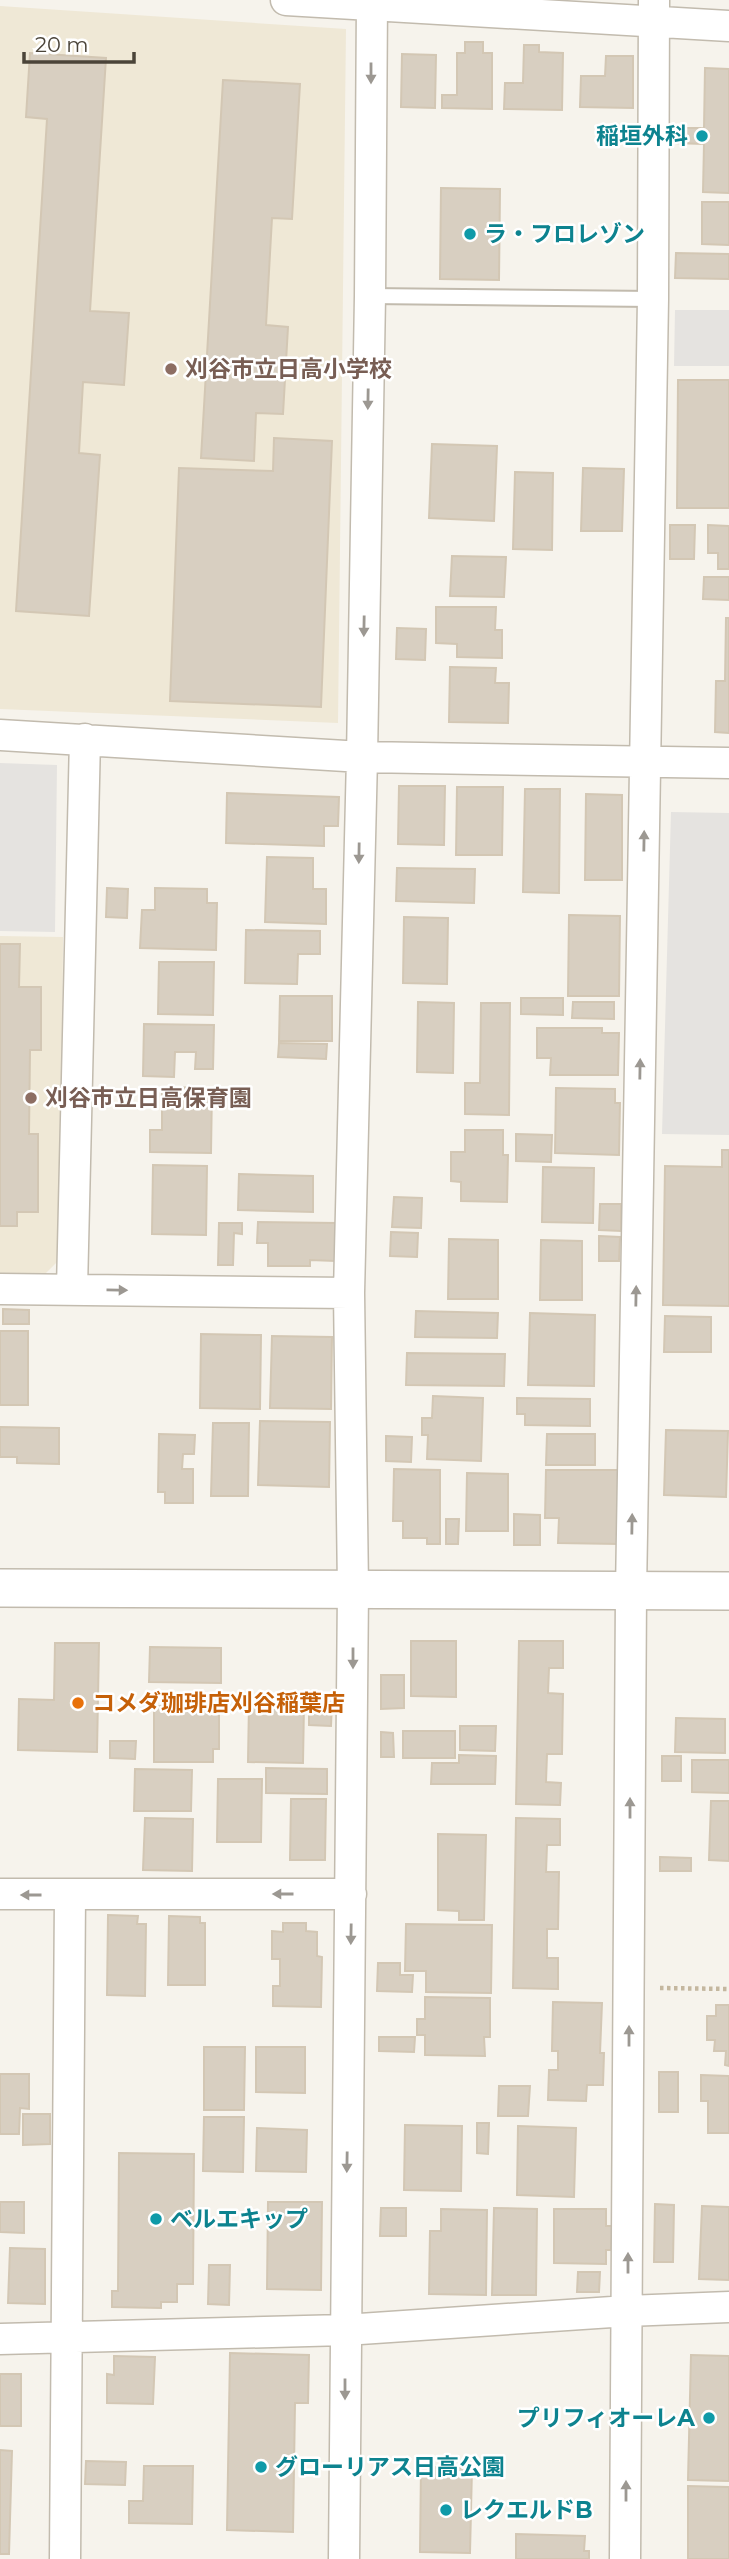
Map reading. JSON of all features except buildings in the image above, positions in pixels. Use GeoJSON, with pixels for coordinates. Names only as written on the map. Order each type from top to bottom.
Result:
{"type":"FeatureCollection","features":[{"type":"Feature","properties":{"kind":"street"},"geometry":{"type":"LineString","coordinates":[[286,0],[654,11],[729,26]]}},
{"type":"Feature","properties":{"kind":"street"},"geometry":{"type":"LineString","coordinates":[[344,2559],[353,1590],[349,1293],[362,757],[372,2]]}},
{"type":"Feature","properties":{"kind":"street"},"geometry":{"type":"LineString","coordinates":[[625,2559],[631,1592],[653,299],[654,11]]}},
{"type":"Feature","properties":{"kind":"street"},"geometry":{"type":"LineString","coordinates":[[0,735],[362,757],[729,763]]}},
{"type":"Feature","properties":{"kind":"street"},"geometry":{"type":"LineString","coordinates":[[72,1289],[85,739]]}},
{"type":"Feature","properties":{"kind":"street"},"geometry":{"type":"LineString","coordinates":[[0,1289],[349,1293]]}},
{"type":"Feature","properties":{"kind":"street"},"geometry":{"type":"LineString","coordinates":[[0,1588],[729,1591]]}},
{"type":"Feature","properties":{"kind":"street"},"geometry":{"type":"LineString","coordinates":[[0,1894],[351,1894]]}},
{"type":"Feature","properties":{"kind":"street"},"geometry":{"type":"LineString","coordinates":[[65,2559],[69,1895]]}},
{"type":"Feature","properties":{"kind":"street"},"geometry":{"type":"LineString","coordinates":[[0,2339],[345,2330],[729,2306]]}},
{"type":"Feature","properties":{"kind":"lane"},"geometry":{"type":"LineString","coordinates":[[370,296],[653,299]]}},
{"type":"Feature","properties":{"kind":"path"},"geometry":{"type":"LineString","coordinates":[[629,1987],[729,1989]]}},
{"type":"Feature","properties":{"kind":"shaded area","name":"刈谷市立日高小学校"},"geometry":{"type":"Polygon","coordinates":[[[0,6],[346,29],[338,723],[0,709],[0,6]]]}},
{"type":"Feature","properties":{"kind":"shaded area"},"geometry":{"type":"Polygon","coordinates":[[[675,310],[729,310],[729,366],[674,366],[675,310]]]}},
{"type":"Feature","properties":{"kind":"shaded area"},"geometry":{"type":"Polygon","coordinates":[[[0,763],[57,765],[55,932],[0,931],[0,763]]]}},
{"type":"Feature","properties":{"kind":"shaded area"},"geometry":{"type":"Polygon","coordinates":[[[671,812],[729,813],[729,1135],[662,1134],[671,812]]]}},
{"type":"Feature","properties":{"kind":"shaded area","name":"刈谷市立日高保育園"},"geometry":{"type":"Polygon","coordinates":[[[0,936],[63,937],[61,1258],[45,1274],[0,1273],[0,936]]]}},
{"type":"Feature","properties":{"kind":"place","name":"稲垣外科"},"geometry":{"type":"Point","coordinates":[702,136]}},
{"type":"Feature","properties":{"kind":"place","name":"ラ・フロレゾン"},"geometry":{"type":"Point","coordinates":[470,234]}},
{"type":"Feature","properties":{"kind":"place","name":"刈谷市立日高小学校"},"geometry":{"type":"Point","coordinates":[171,369]}},
{"type":"Feature","properties":{"kind":"place","name":"刈谷市立日高保育園"},"geometry":{"type":"Point","coordinates":[31,1098]}},
{"type":"Feature","properties":{"kind":"place","name":"コメダ珈琲店刈谷稲葉店"},"geometry":{"type":"Point","coordinates":[78,1703]}},
{"type":"Feature","properties":{"kind":"place","name":"ベルエキップ"},"geometry":{"type":"Point","coordinates":[156,2219]}},
{"type":"Feature","properties":{"kind":"place","name":"プリフィオーレA"},"geometry":{"type":"Point","coordinates":[709,2418]}},
{"type":"Feature","properties":{"kind":"place","name":"グローリアス日高公園"},"geometry":{"type":"Point","coordinates":[261,2467]}},
{"type":"Feature","properties":{"kind":"place","name":"レクエルドB"},"geometry":{"type":"Point","coordinates":[446,2510]}}]}
